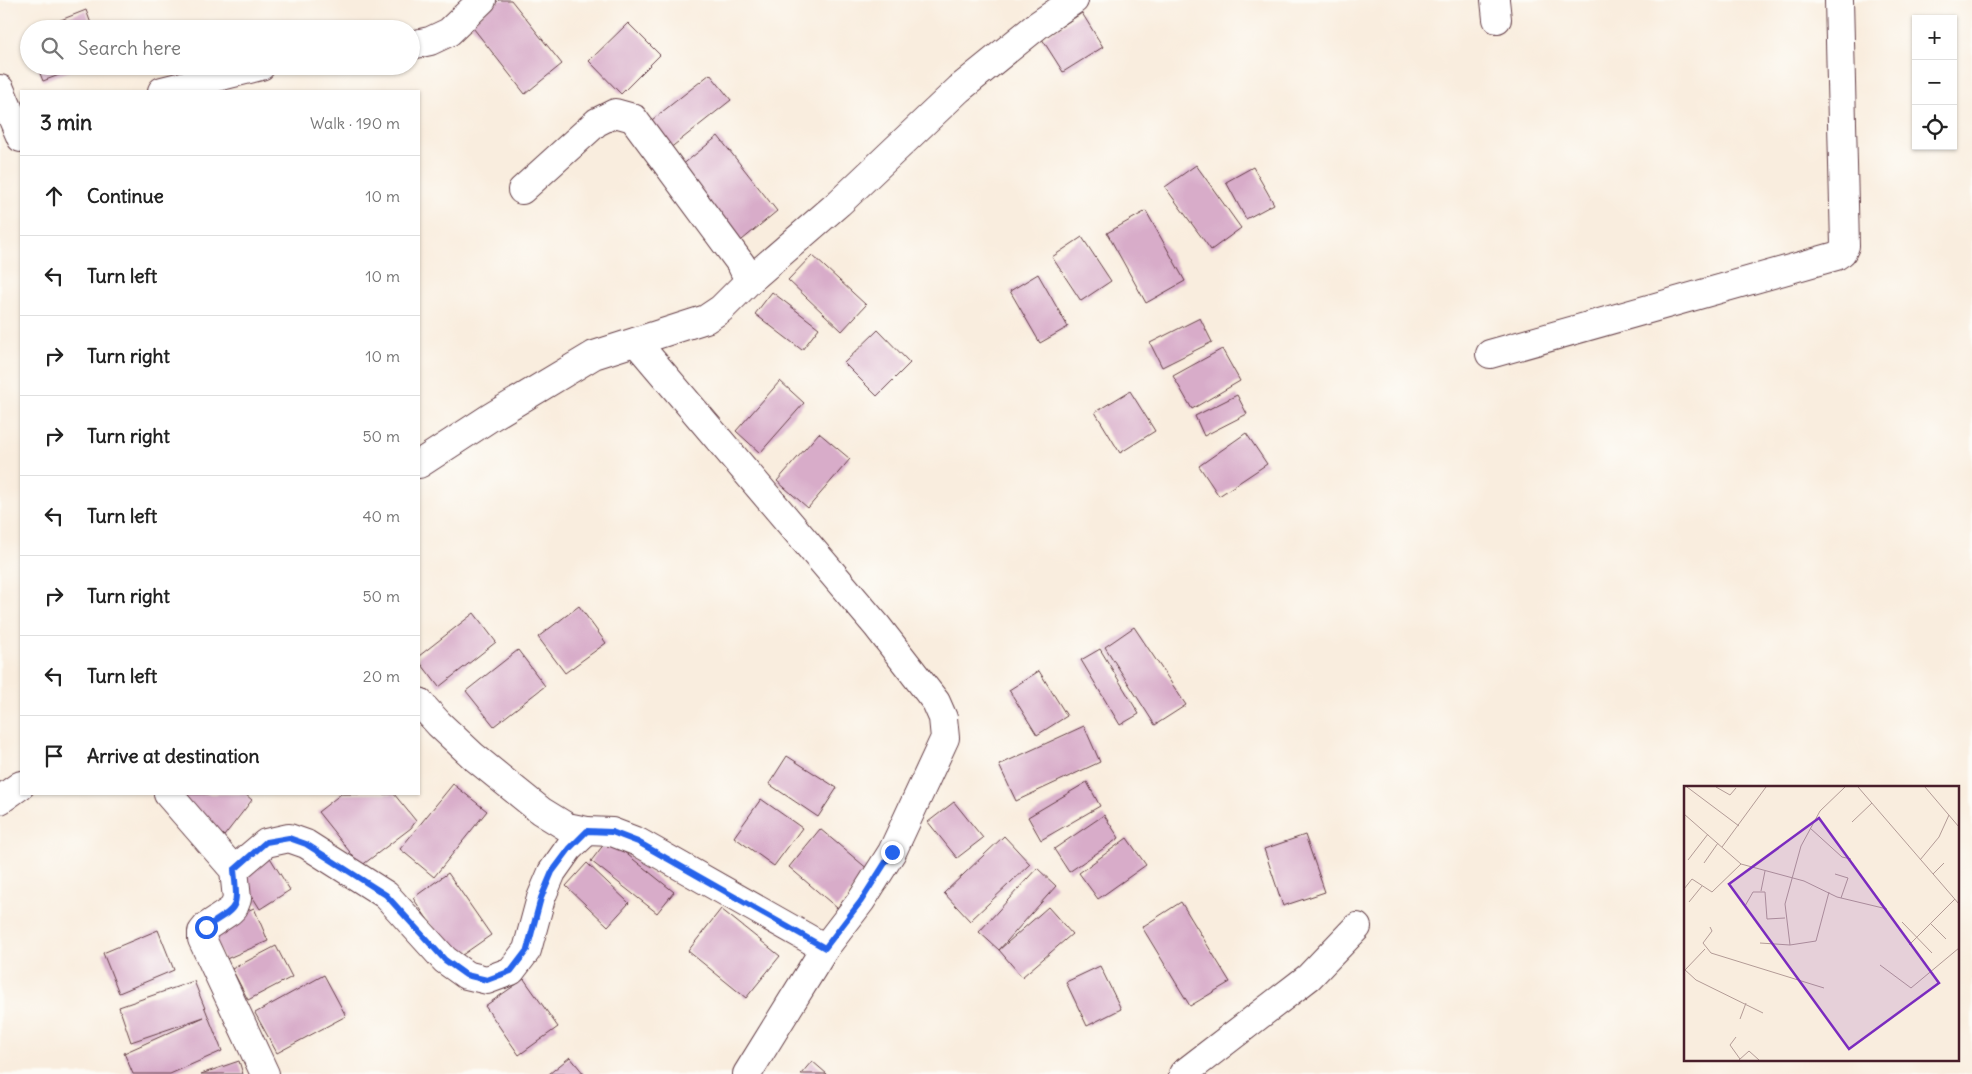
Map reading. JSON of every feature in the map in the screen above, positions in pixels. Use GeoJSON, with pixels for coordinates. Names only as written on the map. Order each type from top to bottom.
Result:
{"type":"FeatureCollection","features":[{"type":"Feature","properties":{"kind":"street"},"geometry":{"type":"LineString","coordinates":[[420,43],[430,41],[449,32],[482,0]]}},
{"type":"Feature","properties":{"kind":"street"},"geometry":{"type":"LineString","coordinates":[[420,463],[491,417],[594,356],[706,319],[721,309],[749,280],[839,203],[959,90],[1038,25],[1074,0]]}},
{"type":"Feature","properties":{"kind":"street"},"geometry":{"type":"LineString","coordinates":[[1490,354],[1836,256],[1842,252],[1845,246],[1839,0]]}},
{"type":"Feature","properties":{"kind":"street"},"geometry":{"type":"LineString","coordinates":[[166,90],[225,75]]}},
{"type":"Feature","properties":{"kind":"street"},"geometry":{"type":"LineString","coordinates":[[0,89],[20,131]]}},
{"type":"Feature","properties":{"kind":"street"},"geometry":{"type":"LineString","coordinates":[[522,190],[597,122],[615,113],[632,118],[741,264],[749,280]]}},
{"type":"Feature","properties":{"kind":"street"},"geometry":{"type":"LineString","coordinates":[[636,342],[877,626],[936,702],[943,718],[945,738],[892,852],[861,901],[825,948],[746,1074]]}},
{"type":"Feature","properties":{"kind":"street"},"geometry":{"type":"LineString","coordinates":[[420,703],[473,756],[541,811],[566,827],[587,831],[612,832],[638,842],[825,948]]}},
{"type":"Feature","properties":{"kind":"street"},"geometry":{"type":"LineString","coordinates":[[0,800],[20,786]]}},
{"type":"Feature","properties":{"kind":"street"},"geometry":{"type":"LineString","coordinates":[[169,795],[234,870],[237,899],[234,906],[230,911],[206,927],[202,932],[202,939],[264,1074]]}},
{"type":"Feature","properties":{"kind":"street"},"geometry":{"type":"LineString","coordinates":[[234,870],[266,842],[289,838],[306,844],[386,895],[445,960],[466,975],[487,980],[511,971],[527,950],[541,898],[552,872],[570,848],[587,831]]}},
{"type":"Feature","properties":{"kind":"street"},"geometry":{"type":"LineString","coordinates":[[1183,1074],[1309,977],[1357,927]]}},
{"type":"Feature","properties":{"kind":"building"},"geometry":{"type":"Polygon","coordinates":[[[499,0],[511,0],[562,64],[525,94],[470,24],[499,0]]]}},
{"type":"Feature","properties":{"kind":"building"},"geometry":{"type":"Polygon","coordinates":[[[86,10],[90,20],[61,20],[86,10]]]}},
{"type":"Feature","properties":{"kind":"building"},"geometry":{"type":"Polygon","coordinates":[[[1082,13],[1103,47],[1063,72],[1042,39],[1082,13]]]}},
{"type":"Feature","properties":{"kind":"building"},"geometry":{"type":"Polygon","coordinates":[[[628,23],[660,55],[621,94],[589,61],[628,23]]]}},
{"type":"Feature","properties":{"kind":"building"},"geometry":{"type":"Polygon","coordinates":[[[710,74],[731,100],[664,153],[643,127],[710,74]]]}},
{"type":"Feature","properties":{"kind":"building"},"geometry":{"type":"Polygon","coordinates":[[[41,75],[59,75],[43,81],[41,75]]]}},
{"type":"Feature","properties":{"kind":"building"},"geometry":{"type":"Polygon","coordinates":[[[718,136],[777,211],[736,245],[676,170],[718,136]]]}},
{"type":"Feature","properties":{"kind":"building"},"geometry":{"type":"Polygon","coordinates":[[[1196,165],[1241,228],[1211,250],[1165,187],[1196,165]]]}},
{"type":"Feature","properties":{"kind":"building"},"geometry":{"type":"Polygon","coordinates":[[[1253,167],[1274,204],[1246,219],[1226,182],[1253,167]]]}},
{"type":"Feature","properties":{"kind":"building"},"geometry":{"type":"Polygon","coordinates":[[[1146,211],[1185,281],[1146,303],[1107,233],[1146,211]]]}},
{"type":"Feature","properties":{"kind":"building"},"geometry":{"type":"Polygon","coordinates":[[[1082,237],[1111,281],[1081,301],[1052,257],[1082,237]]]}},
{"type":"Feature","properties":{"kind":"building"},"geometry":{"type":"Polygon","coordinates":[[[812,255],[866,305],[842,331],[788,280],[812,255]]]}},
{"type":"Feature","properties":{"kind":"building"},"geometry":{"type":"Polygon","coordinates":[[[1038,274],[1068,327],[1040,343],[1010,291],[1038,274]]]}},
{"type":"Feature","properties":{"kind":"building"},"geometry":{"type":"Polygon","coordinates":[[[772,292],[819,328],[802,350],[755,314],[772,292]]]}},
{"type":"Feature","properties":{"kind":"building"},"geometry":{"type":"Polygon","coordinates":[[[1200,318],[1212,342],[1162,367],[1150,343],[1200,318]]]}},
{"type":"Feature","properties":{"kind":"building"},"geometry":{"type":"Polygon","coordinates":[[[878,330],[910,363],[877,396],[844,363],[878,330]]]}},
{"type":"Feature","properties":{"kind":"building"},"geometry":{"type":"Polygon","coordinates":[[[1222,349],[1240,381],[1192,409],[1173,376],[1222,349]]]}},
{"type":"Feature","properties":{"kind":"building"},"geometry":{"type":"Polygon","coordinates":[[[780,381],[804,403],[760,453],[736,431],[780,381]]]}},
{"type":"Feature","properties":{"kind":"building"},"geometry":{"type":"Polygon","coordinates":[[[1130,391],[1155,431],[1120,453],[1095,412],[1130,391]]]}},
{"type":"Feature","properties":{"kind":"building"},"geometry":{"type":"Polygon","coordinates":[[[1237,395],[1247,414],[1204,436],[1195,416],[1237,395]]]}},
{"type":"Feature","properties":{"kind":"building"},"geometry":{"type":"Polygon","coordinates":[[[819,433],[850,459],[808,508],[777,481],[819,433]]]}},
{"type":"Feature","properties":{"kind":"building"},"geometry":{"type":"Polygon","coordinates":[[[1246,433],[1267,464],[1219,496],[1199,466],[1246,433]]]}},
{"type":"Feature","properties":{"kind":"building"},"geometry":{"type":"Polygon","coordinates":[[[579,606],[606,643],[565,673],[538,637],[579,606]]]}},
{"type":"Feature","properties":{"kind":"building"},"geometry":{"type":"Polygon","coordinates":[[[474,613],[496,642],[439,687],[420,662],[420,655],[474,613]]]}},
{"type":"Feature","properties":{"kind":"building"},"geometry":{"type":"Polygon","coordinates":[[[1134,627],[1186,705],[1155,725],[1105,647],[1134,627]]]}},
{"type":"Feature","properties":{"kind":"building"},"geometry":{"type":"Polygon","coordinates":[[[1100,649],[1139,714],[1120,725],[1081,660],[1100,649]]]}},
{"type":"Feature","properties":{"kind":"building"},"geometry":{"type":"Polygon","coordinates":[[[518,650],[545,686],[494,726],[466,691],[518,650]]]}},
{"type":"Feature","properties":{"kind":"building"},"geometry":{"type":"Polygon","coordinates":[[[1039,671],[1067,716],[1037,735],[1009,690],[1039,671]]]}},
{"type":"Feature","properties":{"kind":"building"},"geometry":{"type":"Polygon","coordinates":[[[1084,726],[1100,762],[1016,801],[999,765],[1084,726]]]}},
{"type":"Feature","properties":{"kind":"building"},"geometry":{"type":"Polygon","coordinates":[[[787,756],[837,788],[818,817],[769,784],[787,756]]]}},
{"type":"Feature","properties":{"kind":"building"},"geometry":{"type":"Polygon","coordinates":[[[1087,782],[1100,806],[1041,840],[1028,817],[1087,782]]]}},
{"type":"Feature","properties":{"kind":"building"},"geometry":{"type":"Polygon","coordinates":[[[453,784],[487,811],[434,877],[400,849],[453,784]]]}},
{"type":"Feature","properties":{"kind":"building"},"geometry":{"type":"Polygon","coordinates":[[[181,795],[246,795],[252,800],[224,836],[177,800],[181,795]]]}},
{"type":"Feature","properties":{"kind":"building"},"geometry":{"type":"Polygon","coordinates":[[[340,795],[395,795],[416,821],[411,828],[361,866],[318,812],[340,795]]]}},
{"type":"Feature","properties":{"kind":"building"},"geometry":{"type":"Polygon","coordinates":[[[761,799],[802,828],[774,866],[734,837],[761,799]]]}},
{"type":"Feature","properties":{"kind":"building"},"geometry":{"type":"Polygon","coordinates":[[[954,802],[983,838],[957,858],[928,822],[954,802]]]}},
{"type":"Feature","properties":{"kind":"building"},"geometry":{"type":"Polygon","coordinates":[[[1104,815],[1119,838],[1069,872],[1054,849],[1104,815]]]}},
{"type":"Feature","properties":{"kind":"building"},"geometry":{"type":"Polygon","coordinates":[[[820,829],[869,870],[837,908],[789,867],[820,829]]]}},
{"type":"Feature","properties":{"kind":"building"},"geometry":{"type":"Polygon","coordinates":[[[1305,835],[1325,892],[1283,906],[1264,849],[1305,835]]]}},
{"type":"Feature","properties":{"kind":"building"},"geometry":{"type":"Polygon","coordinates":[[[1004,836],[1030,864],[970,921],[944,893],[1004,836]]]}},
{"type":"Feature","properties":{"kind":"building"},"geometry":{"type":"Polygon","coordinates":[[[1127,838],[1146,865],[1098,899],[1079,873],[1127,838]]]}},
{"type":"Feature","properties":{"kind":"building"},"geometry":{"type":"Polygon","coordinates":[[[608,839],[674,892],[657,913],[591,861],[608,839]]]}},
{"type":"Feature","properties":{"kind":"building"},"geometry":{"type":"Polygon","coordinates":[[[269,856],[290,890],[260,909],[239,875],[269,856]]]}},
{"type":"Feature","properties":{"kind":"building"},"geometry":{"type":"Polygon","coordinates":[[[587,863],[629,903],[608,926],[566,886],[587,863]]]}},
{"type":"Feature","properties":{"kind":"building"},"geometry":{"type":"Polygon","coordinates":[[[1037,868],[1056,886],[999,950],[979,932],[1037,868]]]}},
{"type":"Feature","properties":{"kind":"building"},"geometry":{"type":"Polygon","coordinates":[[[448,873],[491,935],[455,960],[413,898],[448,873]]]}},
{"type":"Feature","properties":{"kind":"building"},"geometry":{"type":"Polygon","coordinates":[[[1181,902],[1230,982],[1190,1006],[1142,927],[1181,902]]]}},
{"type":"Feature","properties":{"kind":"building"},"geometry":{"type":"Polygon","coordinates":[[[1048,907],[1072,934],[1022,977],[999,950],[1048,907]]]}},
{"type":"Feature","properties":{"kind":"building"},"geometry":{"type":"Polygon","coordinates":[[[254,908],[268,941],[224,960],[209,927],[254,908]]]}},
{"type":"Feature","properties":{"kind":"building"},"geometry":{"type":"Polygon","coordinates":[[[721,909],[780,956],[746,998],[688,951],[721,909]]]}},
{"type":"Feature","properties":{"kind":"building"},"geometry":{"type":"Polygon","coordinates":[[[158,930],[174,970],[119,993],[103,953],[158,930]]]}},
{"type":"Feature","properties":{"kind":"building"},"geometry":{"type":"Polygon","coordinates":[[[276,946],[292,977],[248,1000],[232,969],[276,946]]]}},
{"type":"Feature","properties":{"kind":"building"},"geometry":{"type":"Polygon","coordinates":[[[1100,966],[1121,1009],[1087,1026],[1066,982],[1100,966]]]}},
{"type":"Feature","properties":{"kind":"building"},"geometry":{"type":"Polygon","coordinates":[[[324,975],[346,1016],[277,1053],[255,1013],[324,975]]]}},
{"type":"Feature","properties":{"kind":"building"},"geometry":{"type":"Polygon","coordinates":[[[524,979],[558,1027],[519,1055],[485,1006],[524,979]]]}},
{"type":"Feature","properties":{"kind":"building"},"geometry":{"type":"Polygon","coordinates":[[[194,981],[222,1051],[170,1074],[133,1074],[124,1053],[204,1017],[131,1042],[119,1007],[194,981]]]}},
{"type":"Feature","properties":{"kind":"building"},"geometry":{"type":"Polygon","coordinates":[[[570,1057],[584,1074],[549,1074],[570,1057]]]}},
{"type":"Feature","properties":{"kind":"building"},"geometry":{"type":"Polygon","coordinates":[[[239,1061],[243,1074],[201,1074],[239,1061]]]}},
{"type":"Feature","properties":{"kind":"building"},"geometry":{"type":"Polygon","coordinates":[[[812,1061],[827,1074],[801,1074],[812,1061]]]}},
{"type":"Feature","properties":{"kind":"route"},"geometry":{"type":"LineString","coordinates":[[206,927],[230,911],[234,906],[237,899],[234,870],[266,842],[289,838],[306,844],[386,895],[445,960],[466,975],[487,980],[511,971],[527,950],[541,898],[552,872],[570,848],[587,831],[612,832],[638,842],[825,948],[861,901],[892,852]]}}]}
